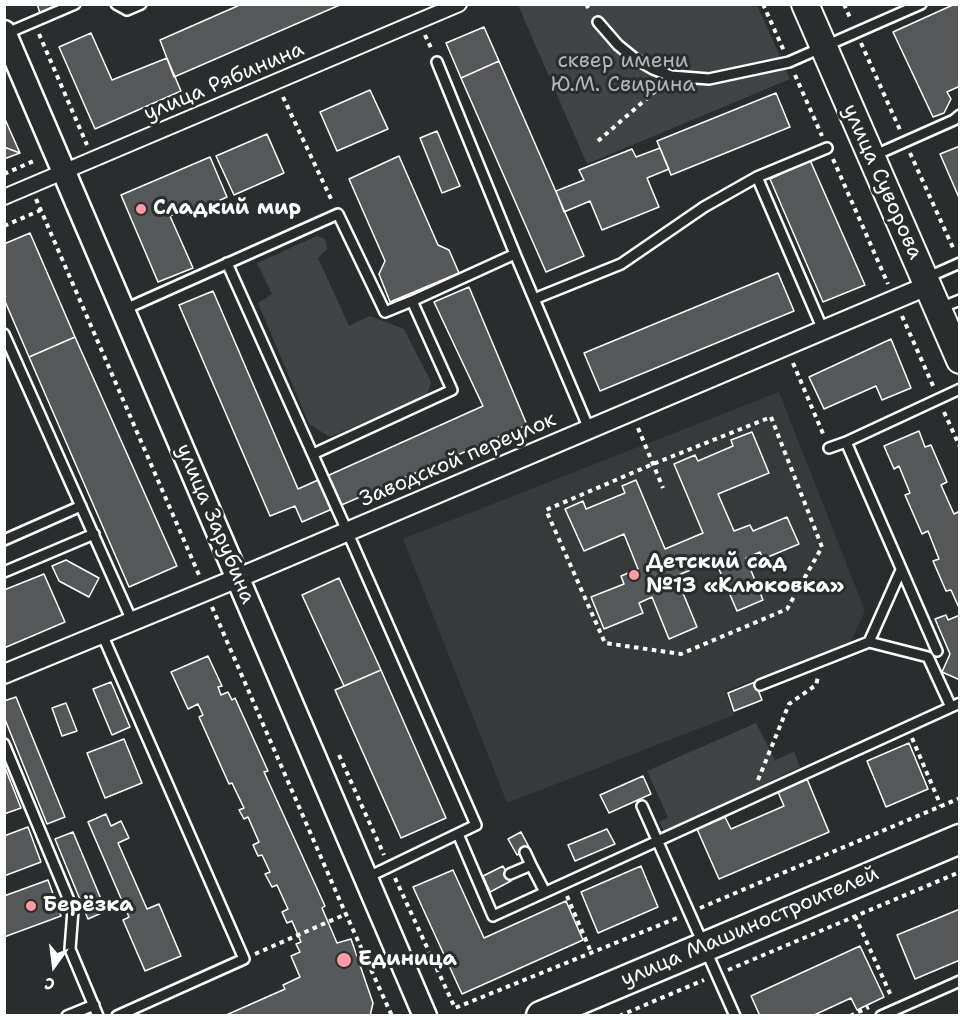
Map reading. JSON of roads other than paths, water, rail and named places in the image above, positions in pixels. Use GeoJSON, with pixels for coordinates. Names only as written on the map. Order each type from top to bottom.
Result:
{"type":"FeatureCollection","features":[{"type":"Feature","properties":{"kind":"main road","name":"улица Суворова"},"geometry":{"type":"LineString","coordinates":[[805,4],[926,282],[949,304],[960,360]]}},
{"type":"Feature","properties":{"kind":"main road","name":"улица Машиностроителей"},"geometry":{"type":"LineString","coordinates":[[541,1016],[960,839]]}},
{"type":"Feature","properties":{"kind":"street","name":"улица Рябинина"},"geometry":{"type":"LineString","coordinates":[[4,197],[459,4]]}},
{"type":"Feature","properties":{"kind":"street","name":"улица Зарубина"},"geometry":{"type":"LineString","coordinates":[[5,33],[425,1016]]}},
{"type":"Feature","properties":{"kind":"street","name":"Заводской переулок"},"geometry":{"type":"LineString","coordinates":[[4,674],[238,578],[786,346],[895,299],[926,282]]}},
{"type":"Feature","properties":{"kind":"lane"},"geometry":{"type":"LineString","coordinates":[[5,33],[75,4]]}},
{"type":"Feature","properties":{"kind":"lane"},"geometry":{"type":"LineString","coordinates":[[116,4],[127,10],[141,4]]}},
{"type":"Feature","properties":{"kind":"lane"},"geometry":{"type":"LineString","coordinates":[[598,22],[618,45],[653,69],[672,76],[709,79],[789,62],[921,4]]}},
{"type":"Feature","properties":{"kind":"lane"},"geometry":{"type":"LineString","coordinates":[[437,62],[589,429]]}},
{"type":"Feature","properties":{"kind":"lane"},"geometry":{"type":"LineString","coordinates":[[871,157],[954,120],[960,115]]}},
{"type":"Feature","properties":{"kind":"lane"},"geometry":{"type":"LineString","coordinates":[[534,299],[621,264],[704,207],[757,177],[827,148]]}},
{"type":"Feature","properties":{"kind":"lane"},"geometry":{"type":"LineString","coordinates":[[757,177],[823,330]]}},
{"type":"Feature","properties":{"kind":"lane"},"geometry":{"type":"LineString","coordinates":[[123,310],[338,214],[385,312],[515,254]]}},
{"type":"Feature","properties":{"kind":"lane"},"geometry":{"type":"LineString","coordinates":[[227,263],[476,825],[366,878]]}},
{"type":"Feature","properties":{"kind":"lane"},"geometry":{"type":"LineString","coordinates":[[926,282],[960,263]]}},
{"type":"Feature","properties":{"kind":"lane"},"geometry":{"type":"LineString","coordinates":[[313,454],[452,390],[412,301]]}},
{"type":"Feature","properties":{"kind":"lane"},"geometry":{"type":"LineString","coordinates":[[4,334],[132,621]]}},
{"type":"Feature","properties":{"kind":"lane"},"geometry":{"type":"LineString","coordinates":[[829,448],[960,389]]}},
{"type":"Feature","properties":{"kind":"lane"},"geometry":{"type":"LineString","coordinates":[[846,442],[937,651]]}},
{"type":"Feature","properties":{"kind":"lane"},"geometry":{"type":"LineString","coordinates":[[4,540],[81,506]]}},
{"type":"Feature","properties":{"kind":"lane"},"geometry":{"type":"LineString","coordinates":[[4,572],[94,534]]}},
{"type":"Feature","properties":{"kind":"lane"},"geometry":{"type":"LineString","coordinates":[[869,642],[901,570]]}},
{"type":"Feature","properties":{"kind":"lane"},"geometry":{"type":"LineString","coordinates":[[102,634],[244,959],[117,1016]]}},
{"type":"Feature","properties":{"kind":"lane"},"geometry":{"type":"LineString","coordinates":[[458,834],[493,916],[955,705],[927,657],[869,642],[760,686]]}},
{"type":"Feature","properties":{"kind":"lane"},"geometry":{"type":"LineString","coordinates":[[4,744],[73,910],[70,949],[98,1016]]}},
{"type":"Feature","properties":{"kind":"lane"},"geometry":{"type":"LineString","coordinates":[[642,806],[735,1016]]}},
{"type":"Feature","properties":{"kind":"lane"},"geometry":{"type":"LineString","coordinates":[[525,852],[545,892]]}},
{"type":"Feature","properties":{"kind":"lane"},"geometry":{"type":"LineString","coordinates":[[510,874],[531,865]]}},
{"type":"Feature","properties":{"kind":"lane"},"geometry":{"type":"LineString","coordinates":[[881,1016],[960,981]]}},
{"type":"Feature","properties":{"kind":"lane"},"geometry":{"type":"LineString","coordinates":[[67,1016],[94,1005]]}},
{"type":"Feature","properties":{"kind":"place","name":"Сладкий мир"},"geometry":{"type":"Point","coordinates":[141,209]}},
{"type":"Feature","properties":{"kind":"place","name":"Детский сад №13 «Клюковка»"},"geometry":{"type":"Point","coordinates":[634,575]}},
{"type":"Feature","properties":{"kind":"place","name":"Берёзка"},"geometry":{"type":"Point","coordinates":[31,906]}},
{"type":"Feature","properties":{"kind":"place","name":"Единица"},"geometry":{"type":"Point","coordinates":[344,960]}},
{"type":"Feature","properties":{"kind":"park label","name":"сквер имени Ю.М. Свирина"},"geometry":{"type":"Point","coordinates":[623,74]}}]}
